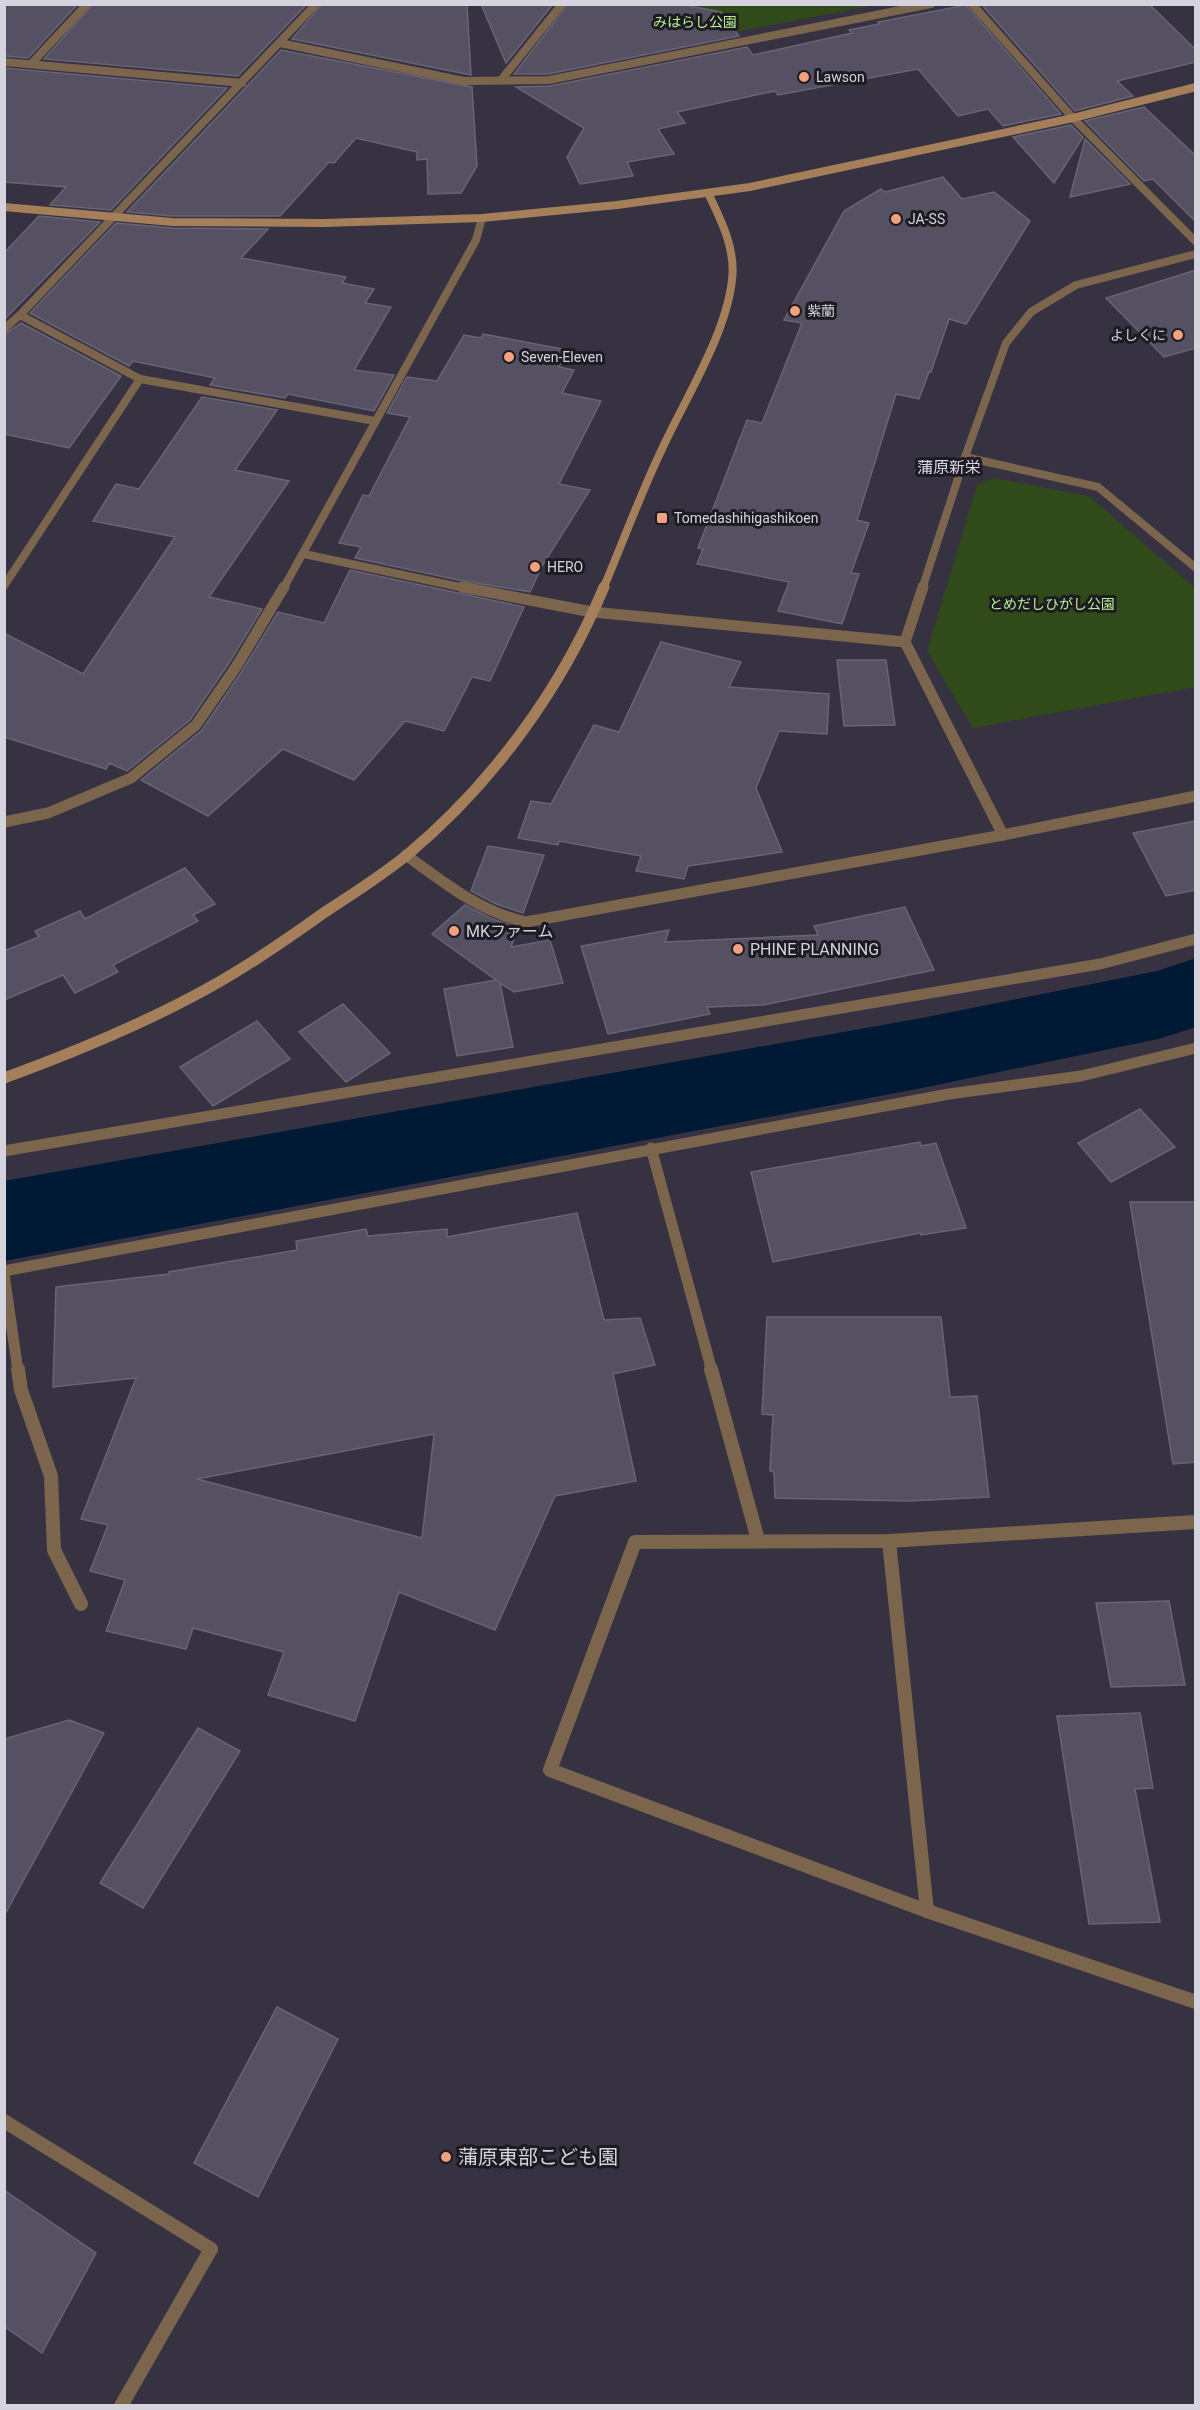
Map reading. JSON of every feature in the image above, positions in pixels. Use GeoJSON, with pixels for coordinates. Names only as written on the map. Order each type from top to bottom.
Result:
{"type":"FeatureCollection","features":[{"type":"Feature","properties":{"kind":"street"},"geometry":{"type":"LineString","coordinates":[[32,63],[87,4]]}},
{"type":"Feature","properties":{"kind":"street"},"geometry":{"type":"LineString","coordinates":[[4,329],[243,83],[316,4]]}},
{"type":"Feature","properties":{"kind":"street"},"geometry":{"type":"LineString","coordinates":[[501,81],[562,4]]}},
{"type":"Feature","properties":{"kind":"street"},"geometry":{"type":"LineString","coordinates":[[280,43],[464,81],[549,80],[931,4]]}},
{"type":"Feature","properties":{"kind":"street"},"geometry":{"type":"LineString","coordinates":[[972,4],[1073,117],[1196,242]]}},
{"type":"Feature","properties":{"kind":"street"},"geometry":{"type":"LineString","coordinates":[[4,62],[243,83]]}},
{"type":"Feature","properties":{"kind":"street"},"geometry":{"type":"LineString","coordinates":[[4,207],[172,222],[324,224],[482,218],[708,194],[1073,117],[1196,87]]}},
{"type":"Feature","properties":{"kind":"street"},"geometry":{"type":"LineString","coordinates":[[4,1077],[77,1050],[139,1023],[219,982],[285,940],[406,855],[461,802],[507,750],[546,698],[592,612],[659,453],[723,317],[731,291],[734,264],[721,218],[708,194]]}},
{"type":"Feature","properties":{"kind":"street"},"geometry":{"type":"LineString","coordinates":[[4,822],[48,813],[131,778],[196,725],[236,667],[304,554],[476,240],[482,218]]}},
{"type":"Feature","properties":{"kind":"street"},"geometry":{"type":"LineString","coordinates":[[1003,835],[905,642],[965,457],[1006,343],[1031,312],[1076,285],[1196,254]]}},
{"type":"Feature","properties":{"kind":"street"},"geometry":{"type":"LineString","coordinates":[[20,315],[140,379],[375,422]]}},
{"type":"Feature","properties":{"kind":"street"},"geometry":{"type":"LineString","coordinates":[[4,586],[140,379]]}},
{"type":"Feature","properties":{"kind":"street"},"geometry":{"type":"LineString","coordinates":[[965,457],[1098,487],[1196,568]]}},
{"type":"Feature","properties":{"kind":"street"},"geometry":{"type":"LineString","coordinates":[[304,554],[592,612],[905,642]]}},
{"type":"Feature","properties":{"kind":"street"},"geometry":{"type":"LineString","coordinates":[[406,855],[442,882],[495,913],[510,920],[526,922],[1003,835],[1196,796]]}},
{"type":"Feature","properties":{"kind":"street"},"geometry":{"type":"LineString","coordinates":[[4,1151],[1100,964],[1196,939]]}},
{"type":"Feature","properties":{"kind":"street"},"geometry":{"type":"LineString","coordinates":[[81,1604],[54,1551],[51,1476],[21,1390],[4,1273],[651,1148],[949,1094],[1081,1076],[1196,1048]]}},
{"type":"Feature","properties":{"kind":"street"},"geometry":{"type":"LineString","coordinates":[[651,1148],[758,1540]]}},
{"type":"Feature","properties":{"kind":"street"},"geometry":{"type":"LineString","coordinates":[[1195,1524],[889,1541],[635,1542],[550,1770],[927,1911],[1196,2002]]}},
{"type":"Feature","properties":{"kind":"street"},"geometry":{"type":"LineString","coordinates":[[889,1541],[927,1911]]}},
{"type":"Feature","properties":{"kind":"street"},"geometry":{"type":"LineString","coordinates":[[4,2121],[211,2249],[121,2406]]}},
{"type":"Feature","properties":{"kind":"green space","name":"みはらし公園"},"geometry":{"type":"Polygon","coordinates":[[[687,5],[876,5],[653,48],[687,5]]]}},
{"type":"Feature","properties":{"kind":"green space","name":"とめだしひがし公園"},"geometry":{"type":"Polygon","coordinates":[[[994,478],[1089,496],[1195,588],[1195,687],[973,728],[927,651],[977,485],[994,478]]]}},
{"type":"Feature","properties":{"kind":"building"},"geometry":{"type":"Polygon","coordinates":[[[4,4],[78,4],[28,58],[4,56],[4,4]]]}},
{"type":"Feature","properties":{"kind":"building"},"geometry":{"type":"Polygon","coordinates":[[[93,4],[307,4],[238,76],[44,59],[93,4]]]}},
{"type":"Feature","properties":{"kind":"building"},"geometry":{"type":"Polygon","coordinates":[[[322,4],[467,4],[471,75],[292,39],[322,4]]]}},
{"type":"Feature","properties":{"kind":"building"},"geometry":{"type":"Polygon","coordinates":[[[481,4],[553,4],[506,63],[481,4]]]}},
{"type":"Feature","properties":{"kind":"building"},"geometry":{"type":"Polygon","coordinates":[[[568,4],[679,4],[721,12],[739,36],[548,74],[514,74],[568,4]]]}},
{"type":"Feature","properties":{"kind":"building"},"geometry":{"type":"Polygon","coordinates":[[[981,4],[1149,4],[1196,50],[1196,62],[1117,81],[1133,96],[1075,111],[981,4]]]}},
{"type":"Feature","properties":{"kind":"building"},"geometry":{"type":"Polygon","coordinates":[[[966,5],[1061,114],[1003,126],[988,109],[958,116],[918,69],[778,95],[775,91],[677,112],[685,123],[658,129],[674,154],[627,162],[633,176],[580,184],[567,157],[584,128],[516,87],[550,86],[747,47],[753,55],[852,33],[849,30],[879,24],[878,22],[966,5]]]}},
{"type":"Feature","properties":{"kind":"building"},"geometry":{"type":"Polygon","coordinates":[[[281,50],[472,87],[477,166],[461,193],[428,194],[427,159],[417,160],[417,152],[356,138],[334,163],[329,162],[280,216],[172,216],[127,212],[281,50]]]}},
{"type":"Feature","properties":{"kind":"building"},"geometry":{"type":"Polygon","coordinates":[[[4,68],[227,88],[111,210],[50,205],[66,187],[4,182],[4,68]]]}},
{"type":"Feature","properties":{"kind":"building"},"geometry":{"type":"Polygon","coordinates":[[[1144,107],[1196,156],[1196,222],[1153,179],[1144,181],[1085,121],[1144,107]]]}},
{"type":"Feature","properties":{"kind":"building"},"geometry":{"type":"Polygon","coordinates":[[[1071,125],[1083,137],[1054,183],[1013,137],[1071,125]]]}},
{"type":"Feature","properties":{"kind":"building"},"geometry":{"type":"Polygon","coordinates":[[[1085,139],[1130,184],[1070,197],[1085,139]]]}},
{"type":"Feature","properties":{"kind":"building"},"geometry":{"type":"Polygon","coordinates":[[[943,177],[962,199],[994,192],[1030,221],[966,324],[949,319],[919,399],[896,394],[857,520],[869,523],[851,573],[859,574],[842,624],[778,611],[789,582],[697,564],[703,549],[698,548],[747,420],[762,423],[802,323],[784,320],[844,211],[881,189],[885,192],[943,177]]]}},
{"type":"Feature","properties":{"kind":"building"},"geometry":{"type":"Polygon","coordinates":[[[39,216],[100,222],[4,320],[4,253],[39,216]]]}},
{"type":"Feature","properties":{"kind":"building"},"geometry":{"type":"Polygon","coordinates":[[[116,223],[172,228],[268,229],[241,258],[346,277],[342,283],[374,289],[365,303],[391,307],[354,370],[394,375],[374,411],[288,394],[285,398],[210,385],[215,378],[133,361],[129,366],[30,313],[116,223]]]}},
{"type":"Feature","properties":{"kind":"building"},"geometry":{"type":"Polygon","coordinates":[[[1196,270],[1196,348],[1164,357],[1106,298],[1196,270]]]}},
{"type":"Feature","properties":{"kind":"building"},"geometry":{"type":"Polygon","coordinates":[[[21,323],[121,376],[69,448],[4,434],[4,335],[21,323]]]}},
{"type":"Feature","properties":{"kind":"building"},"geometry":{"type":"Polygon","coordinates":[[[483,334],[568,350],[559,367],[574,370],[562,393],[601,401],[559,484],[590,490],[542,566],[530,592],[458,580],[355,558],[361,547],[339,543],[363,495],[369,496],[410,417],[387,413],[407,377],[437,381],[464,335],[481,338],[483,334]]]}},
{"type":"Feature","properties":{"kind":"building"},"geometry":{"type":"Polygon","coordinates":[[[202,397],[277,410],[235,470],[289,481],[209,597],[262,609],[190,720],[127,771],[109,763],[106,769],[4,737],[4,633],[83,674],[175,537],[93,521],[116,484],[139,489],[202,397]]]}},
{"type":"Feature","properties":{"kind":"building"},"geometry":{"type":"Polygon","coordinates":[[[350,570],[524,607],[490,681],[472,677],[444,731],[405,721],[354,780],[283,749],[208,816],[141,780],[202,730],[278,612],[324,623],[350,570]]]}},
{"type":"Feature","properties":{"kind":"building"},"geometry":{"type":"Polygon","coordinates":[[[661,642],[741,662],[729,687],[829,694],[827,734],[779,731],[756,788],[782,852],[688,866],[684,879],[636,871],[641,856],[559,841],[558,845],[518,838],[531,801],[551,804],[594,725],[619,732],[661,642]]]}},
{"type":"Feature","properties":{"kind":"building"},"geometry":{"type":"Polygon","coordinates":[[[837,660],[886,660],[895,725],[844,726],[837,660]]]}},
{"type":"Feature","properties":{"kind":"building"},"geometry":{"type":"Polygon","coordinates":[[[1196,821],[1196,890],[1166,896],[1133,833],[1196,821]]]}},
{"type":"Feature","properties":{"kind":"building"},"geometry":{"type":"Polygon","coordinates":[[[488,846],[544,855],[523,913],[496,904],[471,891],[488,846]]]}},
{"type":"Feature","properties":{"kind":"building"},"geometry":{"type":"Polygon","coordinates":[[[185,868],[215,904],[193,915],[198,921],[113,965],[118,972],[75,993],[63,975],[4,1000],[4,951],[39,937],[35,931],[80,911],[85,919],[185,868]]]}},
{"type":"Feature","properties":{"kind":"building"},"geometry":{"type":"Polygon","coordinates":[[[465,905],[490,918],[518,928],[511,947],[550,940],[563,983],[514,992],[500,983],[513,1047],[457,1056],[444,989],[496,980],[432,934],[465,905]]]}},
{"type":"Feature","properties":{"kind":"building"},"geometry":{"type":"Polygon","coordinates":[[[905,907],[934,970],[763,1005],[707,1007],[710,1014],[608,1034],[581,946],[669,930],[665,942],[818,935],[814,926],[905,907]]]}},
{"type":"Feature","properties":{"kind":"building"},"geometry":{"type":"Polygon","coordinates":[[[343,1004],[390,1053],[346,1082],[299,1032],[343,1004]]]}},
{"type":"Feature","properties":{"kind":"building"},"geometry":{"type":"Polygon","coordinates":[[[257,1021],[290,1059],[213,1106],[180,1067],[257,1021]]]}},
{"type":"Feature","properties":{"kind":"building"},"geometry":{"type":"Polygon","coordinates":[[[1140,1109],[1175,1147],[1111,1182],[1078,1143],[1140,1109]]]}},
{"type":"Feature","properties":{"kind":"building"},"geometry":{"type":"Polygon","coordinates":[[[920,1142],[921,1146],[936,1143],[966,1228],[921,1235],[920,1233],[773,1262],[751,1172],[920,1142]]]}},
{"type":"Feature","properties":{"kind":"building"},"geometry":{"type":"Polygon","coordinates":[[[1130,1202],[1196,1202],[1196,1462],[1173,1464],[1130,1202]]]}},
{"type":"Feature","properties":{"kind":"building"},"geometry":{"type":"Polygon","coordinates":[[[577,1213],[604,1320],[640,1318],[655,1365],[613,1374],[636,1481],[555,1496],[495,1630],[399,1592],[355,1721],[268,1695],[284,1652],[193,1628],[186,1649],[106,1631],[125,1580],[90,1571],[108,1525],[81,1519],[136,1378],[53,1387],[56,1287],[169,1274],[169,1272],[297,1250],[296,1241],[366,1229],[368,1236],[447,1229],[447,1237],[577,1213]],[[434,1434],[197,1479],[422,1538],[434,1434]]]}},
{"type":"Feature","properties":{"kind":"building"},"geometry":{"type":"Polygon","coordinates":[[[767,1317],[941,1317],[950,1397],[977,1396],[989,1497],[908,1501],[775,1498],[774,1472],[770,1471],[773,1415],[762,1414],[767,1317]]]}},
{"type":"Feature","properties":{"kind":"building"},"geometry":{"type":"Polygon","coordinates":[[[1169,1601],[1185,1685],[1111,1687],[1096,1603],[1169,1601]]]}},
{"type":"Feature","properties":{"kind":"building"},"geometry":{"type":"Polygon","coordinates":[[[1140,1713],[1153,1788],[1135,1789],[1160,1922],[1089,1924],[1057,1716],[1140,1713]]]}},
{"type":"Feature","properties":{"kind":"building"},"geometry":{"type":"Polygon","coordinates":[[[69,1720],[104,1733],[4,1916],[4,1739],[69,1720]]]}},
{"type":"Feature","properties":{"kind":"building"},"geometry":{"type":"Polygon","coordinates":[[[198,1728],[240,1751],[143,1908],[100,1883],[198,1728]]]}},
{"type":"Feature","properties":{"kind":"building"},"geometry":{"type":"Polygon","coordinates":[[[277,2007],[338,2039],[258,2197],[194,2163],[277,2007]]]}},
{"type":"Feature","properties":{"kind":"building"},"geometry":{"type":"Polygon","coordinates":[[[4,2190],[96,2253],[42,2353],[4,2326],[4,2190]]]}},
{"type":"Feature","properties":{"kind":"waterway"},"geometry":{"type":"LineString","coordinates":[[4,1221],[922,1053],[1158,1005],[1196,992]]}},
{"type":"Feature","properties":{"kind":"place","name":"Lawson"},"geometry":{"type":"Point","coordinates":[804,77]}},
{"type":"Feature","properties":{"kind":"place","name":"JA-SS"},"geometry":{"type":"Point","coordinates":[896,219]}},
{"type":"Feature","properties":{"kind":"place","name":"紫蘭"},"geometry":{"type":"Point","coordinates":[795,311]}},
{"type":"Feature","properties":{"kind":"place","name":"よしくに"},"geometry":{"type":"Point","coordinates":[1178,335]}},
{"type":"Feature","properties":{"kind":"place","name":"Seven-Eleven"},"geometry":{"type":"Point","coordinates":[509,357]}},
{"type":"Feature","properties":{"kind":"place","name":"Tomedashihigashikoen"},"geometry":{"type":"Point","coordinates":[662,518]}},
{"type":"Feature","properties":{"kind":"place","name":"HERO"},"geometry":{"type":"Point","coordinates":[535,567]}},
{"type":"Feature","properties":{"kind":"place","name":"MKファーム"},"geometry":{"type":"Point","coordinates":[454,931]}},
{"type":"Feature","properties":{"kind":"place","name":"PHINE PLANNING"},"geometry":{"type":"Point","coordinates":[738,949]}},
{"type":"Feature","properties":{"kind":"place","name":"蒲原東部こども園"},"geometry":{"type":"Point","coordinates":[446,2157]}},
{"type":"Feature","properties":{"kind":"district","name":"蒲原新栄"},"geometry":{"type":"Point","coordinates":[949,467]}}]}
